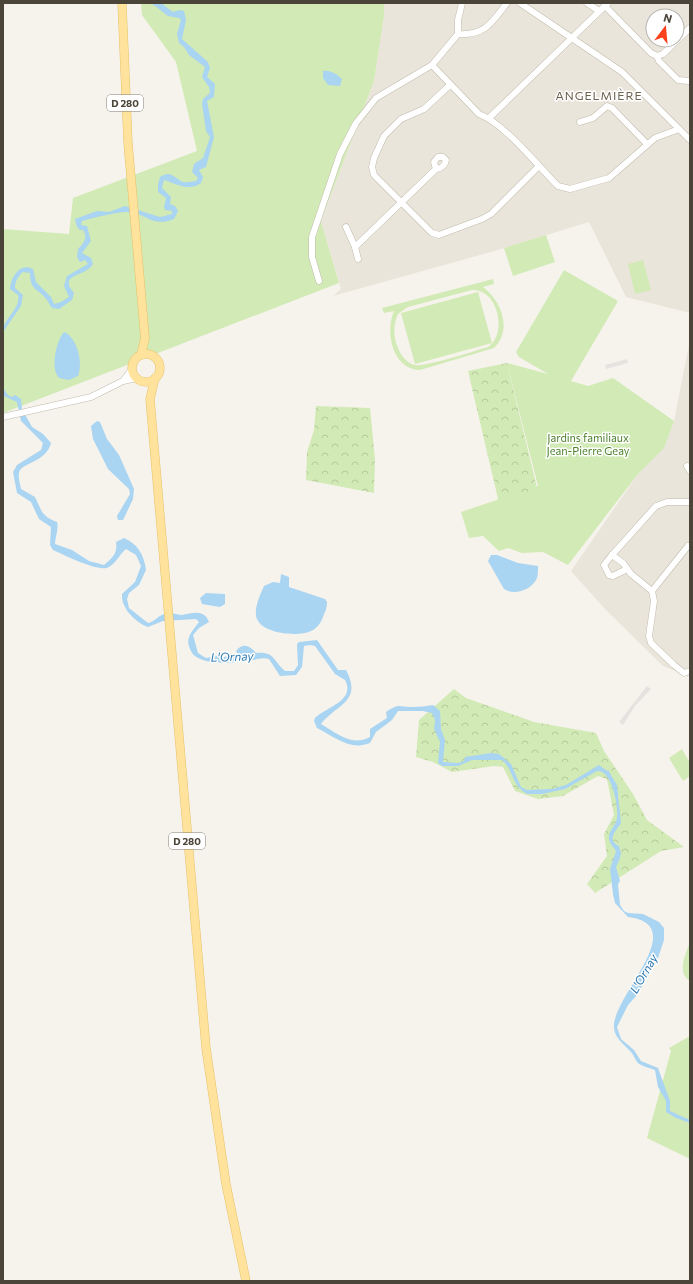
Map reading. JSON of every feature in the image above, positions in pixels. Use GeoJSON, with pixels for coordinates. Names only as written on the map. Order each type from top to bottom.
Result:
{"type":"FeatureCollection","features":[{"type":"Feature","properties":{"kind":"main road","name":"D 280"},"geometry":{"type":"LineString","coordinates":[[122,3],[125,92],[134,218],[145,338],[152,356]]}},
{"type":"Feature","properties":{"kind":"main road","name":"D 280"},"geometry":{"type":"LineString","coordinates":[[141,355],[145,338]]}},
{"type":"Feature","properties":{"kind":"main road"},"geometry":{"type":"LineString","coordinates":[[141,355],[152,356],[157,360],[160,367],[155,378],[149,381],[139,380],[132,369],[135,360],[141,355]]}},
{"type":"Feature","properties":{"kind":"main road","name":"D 280"},"geometry":{"type":"LineString","coordinates":[[155,378],[150,399],[206,1048],[226,1184],[246,1281]]}},
{"type":"Feature","properties":{"kind":"main road","name":"D 280"},"geometry":{"type":"LineString","coordinates":[[139,380],[150,399]]}},
{"type":"Feature","properties":{"kind":"street"},"geometry":{"type":"LineString","coordinates":[[319,282],[312,257],[312,237],[340,154],[356,123],[380,94],[432,64],[458,34],[458,20],[462,3]]}},
{"type":"Feature","properties":{"kind":"street"},"geometry":{"type":"LineString","coordinates":[[458,34],[468,35],[478,33],[483,30],[493,21],[507,3]]}},
{"type":"Feature","properties":{"kind":"street"},"geometry":{"type":"LineString","coordinates":[[520,3],[622,72],[690,140]]}},
{"type":"Feature","properties":{"kind":"street"},"geometry":{"type":"LineString","coordinates":[[587,3],[599,11]]}},
{"type":"Feature","properties":{"kind":"street"},"geometry":{"type":"LineString","coordinates":[[489,118],[606,5],[651,53],[657,56],[659,61],[678,80],[689,81]]}},
{"type":"Feature","properties":{"kind":"street"},"geometry":{"type":"LineString","coordinates":[[657,56],[663,54],[690,28]]}},
{"type":"Feature","properties":{"kind":"street"},"geometry":{"type":"LineString","coordinates":[[432,64],[479,114],[489,118],[558,186],[570,189],[609,178],[655,138],[679,129]]}},
{"type":"Feature","properties":{"kind":"street"},"geometry":{"type":"LineString","coordinates":[[450,84],[424,109],[401,119],[384,136],[377,150],[372,167],[374,175],[432,233],[439,236],[491,214],[539,166]]}},
{"type":"Feature","properties":{"kind":"street"},"geometry":{"type":"LineString","coordinates":[[580,122],[593,118],[606,106],[612,108],[647,144]]}},
{"type":"Feature","properties":{"kind":"street"},"geometry":{"type":"LineString","coordinates":[[355,247],[436,169]]}},
{"type":"Feature","properties":{"kind":"street"},"geometry":{"type":"LineString","coordinates":[[346,227],[355,247],[358,259]]}},
{"type":"Feature","properties":{"kind":"street"},"geometry":{"type":"LineString","coordinates":[[3,416],[18,414],[91,397],[122,381],[132,369]]}},
{"type":"Feature","properties":{"kind":"street"},"geometry":{"type":"LineString","coordinates":[[122,381],[139,380]]}},
{"type":"Feature","properties":{"kind":"street"},"geometry":{"type":"LineString","coordinates":[[627,569],[618,576],[609,575],[604,565],[656,506],[667,502],[690,502]]}},
{"type":"Feature","properties":{"kind":"street"},"geometry":{"type":"LineString","coordinates":[[652,591],[688,546]]}},
{"type":"Feature","properties":{"kind":"street"},"geometry":{"type":"LineString","coordinates":[[612,556],[623,563],[627,569],[652,591],[654,595],[649,636],[650,642],[678,669],[684,673],[690,671]]}},
{"type":"Feature","properties":{"kind":"shaded area"},"geometry":{"type":"Polygon","coordinates":[[[384,3],[690,3],[690,313],[626,297],[589,222],[498,250],[333,296],[341,289],[321,221],[374,81],[384,16],[384,3]]]}},
{"type":"Feature","properties":{"kind":"shaded area"},"geometry":{"type":"Polygon","coordinates":[[[690,339],[690,677],[663,666],[604,608],[571,571],[638,474],[664,447],[674,421],[690,339]]]}},
{"type":"Feature","properties":{"kind":"shaded area"},"geometry":{"type":"Polygon","coordinates":[[[627,359],[628,363],[606,369],[605,365],[627,359]]]}},
{"type":"Feature","properties":{"kind":"shaded area"},"geometry":{"type":"Polygon","coordinates":[[[647,686],[651,689],[635,706],[623,725],[619,722],[647,686]]]}},
{"type":"Feature","properties":{"kind":"green space"},"geometry":{"type":"Polygon","coordinates":[[[141,3],[384,3],[384,16],[374,81],[321,221],[339,283],[3,413],[3,229],[69,234],[73,198],[197,151],[176,62],[142,15],[141,3]]]}},
{"type":"Feature","properties":{"kind":"green space"},"geometry":{"type":"Polygon","coordinates":[[[546,235],[555,262],[513,276],[504,248],[546,235]]]}},
{"type":"Feature","properties":{"kind":"green space"},"geometry":{"type":"Polygon","coordinates":[[[643,260],[651,290],[635,294],[628,264],[643,260]]]}},
{"type":"Feature","properties":{"kind":"green space","name":"Jardins familiaux Jean-Pierre Geay"},"geometry":{"type":"Polygon","coordinates":[[[564,270],[618,301],[571,381],[588,386],[613,378],[674,421],[664,448],[638,474],[568,565],[543,552],[522,553],[508,548],[499,551],[483,536],[469,538],[461,512],[538,486],[507,363],[548,374],[519,357],[516,352],[564,270]]]}},
{"type":"Feature","properties":{"kind":"green space"},"geometry":{"type":"Polygon","coordinates":[[[493,279],[494,284],[483,287],[495,299],[499,307],[504,324],[503,333],[500,341],[494,348],[420,370],[410,368],[397,356],[393,348],[390,329],[394,311],[384,313],[382,308],[493,279]],[[472,290],[408,307],[398,314],[394,327],[394,335],[396,344],[404,358],[415,365],[429,364],[488,347],[498,332],[499,323],[494,304],[481,292],[472,290]]]}},
{"type":"Feature","properties":{"kind":"green space"},"geometry":{"type":"Polygon","coordinates":[[[478,292],[492,343],[415,364],[401,313],[478,292]]]}},
{"type":"Feature","properties":{"kind":"green space"},"geometry":{"type":"Polygon","coordinates":[[[507,363],[537,488],[499,503],[468,371],[507,363]]]}},
{"type":"Feature","properties":{"kind":"green space"},"geometry":{"type":"Polygon","coordinates":[[[316,406],[370,408],[375,460],[374,493],[306,480],[307,452],[314,430],[316,406]]]}},
{"type":"Feature","properties":{"kind":"green space"},"geometry":{"type":"Polygon","coordinates":[[[454,689],[466,698],[534,722],[596,733],[604,751],[633,794],[647,820],[684,847],[661,851],[595,893],[587,884],[607,856],[604,834],[614,815],[607,779],[598,776],[563,796],[538,799],[515,791],[503,767],[494,766],[452,772],[433,762],[416,757],[419,720],[454,689]]]}},
{"type":"Feature","properties":{"kind":"green space"},"geometry":{"type":"Polygon","coordinates":[[[682,749],[690,763],[690,776],[683,781],[669,758],[682,749]]]}},
{"type":"Feature","properties":{"kind":"green space"},"geometry":{"type":"Polygon","coordinates":[[[690,942],[690,981],[684,973],[683,963],[690,942]]]}},
{"type":"Feature","properties":{"kind":"green space"},"geometry":{"type":"Polygon","coordinates":[[[690,1036],[690,1159],[647,1138],[671,1051],[669,1048],[690,1036]]]}},
{"type":"Feature","properties":{"kind":"water"},"geometry":{"type":"Polygon","coordinates":[[[151,3],[161,3],[173,12],[179,10],[184,11],[186,20],[182,39],[208,62],[210,68],[207,77],[215,84],[214,97],[207,101],[214,137],[206,167],[199,170],[203,177],[201,183],[196,186],[187,187],[164,180],[162,188],[171,197],[170,204],[175,206],[178,211],[174,219],[160,222],[134,213],[122,212],[82,221],[81,225],[87,226],[91,241],[82,253],[91,258],[93,264],[85,271],[69,280],[69,286],[74,293],[72,300],[59,309],[52,308],[44,296],[33,287],[30,279],[30,273],[23,272],[17,279],[15,288],[23,295],[21,306],[3,332],[6,322],[17,305],[18,295],[10,289],[14,276],[20,269],[28,267],[33,269],[36,282],[51,297],[54,304],[69,297],[64,286],[67,276],[88,264],[85,260],[80,262],[77,257],[78,249],[84,242],[85,236],[83,230],[80,230],[77,227],[75,219],[97,211],[109,212],[125,206],[160,217],[172,214],[172,211],[165,210],[164,207],[166,198],[158,192],[160,177],[170,174],[183,182],[196,181],[198,178],[192,172],[194,164],[203,158],[210,137],[206,131],[202,104],[203,99],[210,93],[209,87],[202,77],[205,67],[189,55],[184,47],[179,43],[177,34],[181,20],[179,18],[168,16],[151,3]]]}},
{"type":"Feature","properties":{"kind":"water"},"geometry":{"type":"Polygon","coordinates":[[[323,71],[331,72],[342,79],[340,86],[328,85],[323,78],[323,71]]]}},
{"type":"Feature","properties":{"kind":"water"},"geometry":{"type":"Polygon","coordinates":[[[64,332],[69,335],[76,345],[80,365],[78,376],[69,380],[59,378],[56,374],[55,368],[55,355],[61,336],[64,332]]]}},
{"type":"Feature","properties":{"kind":"water","name":"L'Ornay"},"geometry":{"type":"Polygon","coordinates":[[[3,388],[8,395],[12,397],[15,395],[21,399],[22,409],[32,427],[43,434],[51,443],[44,455],[21,469],[19,476],[21,489],[35,497],[45,515],[57,522],[58,527],[55,544],[72,550],[89,561],[104,565],[115,553],[116,542],[124,538],[129,540],[137,547],[144,560],[146,570],[139,585],[129,593],[127,599],[129,608],[148,623],[167,613],[182,615],[198,613],[204,615],[209,622],[199,628],[193,635],[198,653],[206,658],[218,656],[221,658],[228,656],[240,658],[236,651],[241,647],[246,646],[251,648],[256,653],[270,655],[285,671],[294,671],[298,665],[297,644],[299,642],[317,640],[338,670],[346,670],[351,689],[350,696],[346,702],[327,717],[321,724],[350,740],[363,740],[370,737],[370,729],[387,718],[386,712],[395,707],[418,707],[433,705],[440,711],[441,729],[445,740],[443,762],[458,763],[464,761],[465,757],[491,753],[499,754],[511,764],[521,787],[527,790],[552,789],[566,785],[599,765],[607,771],[608,770],[617,785],[621,823],[613,835],[613,841],[619,846],[621,853],[616,867],[620,881],[618,884],[620,905],[624,911],[628,913],[643,914],[659,922],[664,928],[664,940],[658,958],[637,995],[628,1005],[617,1027],[621,1039],[634,1050],[641,1061],[658,1068],[670,1101],[670,1111],[690,1120],[690,1123],[676,1118],[666,1112],[666,1101],[658,1087],[655,1070],[638,1063],[632,1053],[618,1039],[614,1028],[616,1015],[644,964],[651,947],[653,933],[646,923],[628,917],[615,903],[610,869],[616,851],[609,840],[609,835],[617,818],[617,806],[616,798],[607,776],[602,772],[597,771],[565,789],[542,794],[527,794],[515,782],[509,768],[502,760],[472,760],[458,766],[442,766],[438,763],[440,742],[434,729],[435,720],[432,713],[423,711],[398,711],[392,720],[376,732],[370,743],[363,745],[349,744],[336,739],[317,728],[314,721],[320,714],[338,703],[343,698],[347,687],[345,680],[335,674],[315,646],[304,646],[302,667],[296,675],[280,676],[269,659],[266,658],[248,661],[216,662],[201,659],[195,656],[191,651],[188,642],[190,635],[199,622],[196,619],[163,621],[148,627],[138,622],[126,609],[122,599],[122,594],[135,582],[141,566],[136,555],[126,549],[109,567],[98,568],[53,550],[50,545],[51,527],[39,519],[31,502],[17,493],[13,472],[17,465],[41,450],[43,443],[21,421],[17,402],[4,396],[3,388]]]}},
{"type":"Feature","properties":{"kind":"water"},"geometry":{"type":"Polygon","coordinates":[[[97,421],[100,422],[107,439],[119,455],[134,489],[133,499],[123,520],[118,520],[117,516],[130,494],[129,489],[108,469],[93,439],[91,426],[97,421]]]}},
{"type":"Feature","properties":{"kind":"water"},"geometry":{"type":"Polygon","coordinates":[[[491,555],[497,555],[518,563],[538,566],[538,574],[535,582],[527,589],[518,592],[504,589],[488,561],[491,555]]]}},
{"type":"Feature","properties":{"kind":"water"},"geometry":{"type":"Polygon","coordinates":[[[281,574],[289,577],[289,587],[325,599],[327,602],[322,619],[318,626],[313,630],[298,634],[282,633],[266,628],[257,619],[256,607],[264,586],[273,582],[280,583],[281,574]]]}},
{"type":"Feature","properties":{"kind":"water"},"geometry":{"type":"Polygon","coordinates":[[[206,593],[225,594],[225,604],[220,607],[202,604],[200,598],[206,593]]]}},
{"type":"Feature","properties":{"kind":"district","name":"ANGELMIÈRE"},"geometry":{"type":"Point","coordinates":[599,96]}}]}
